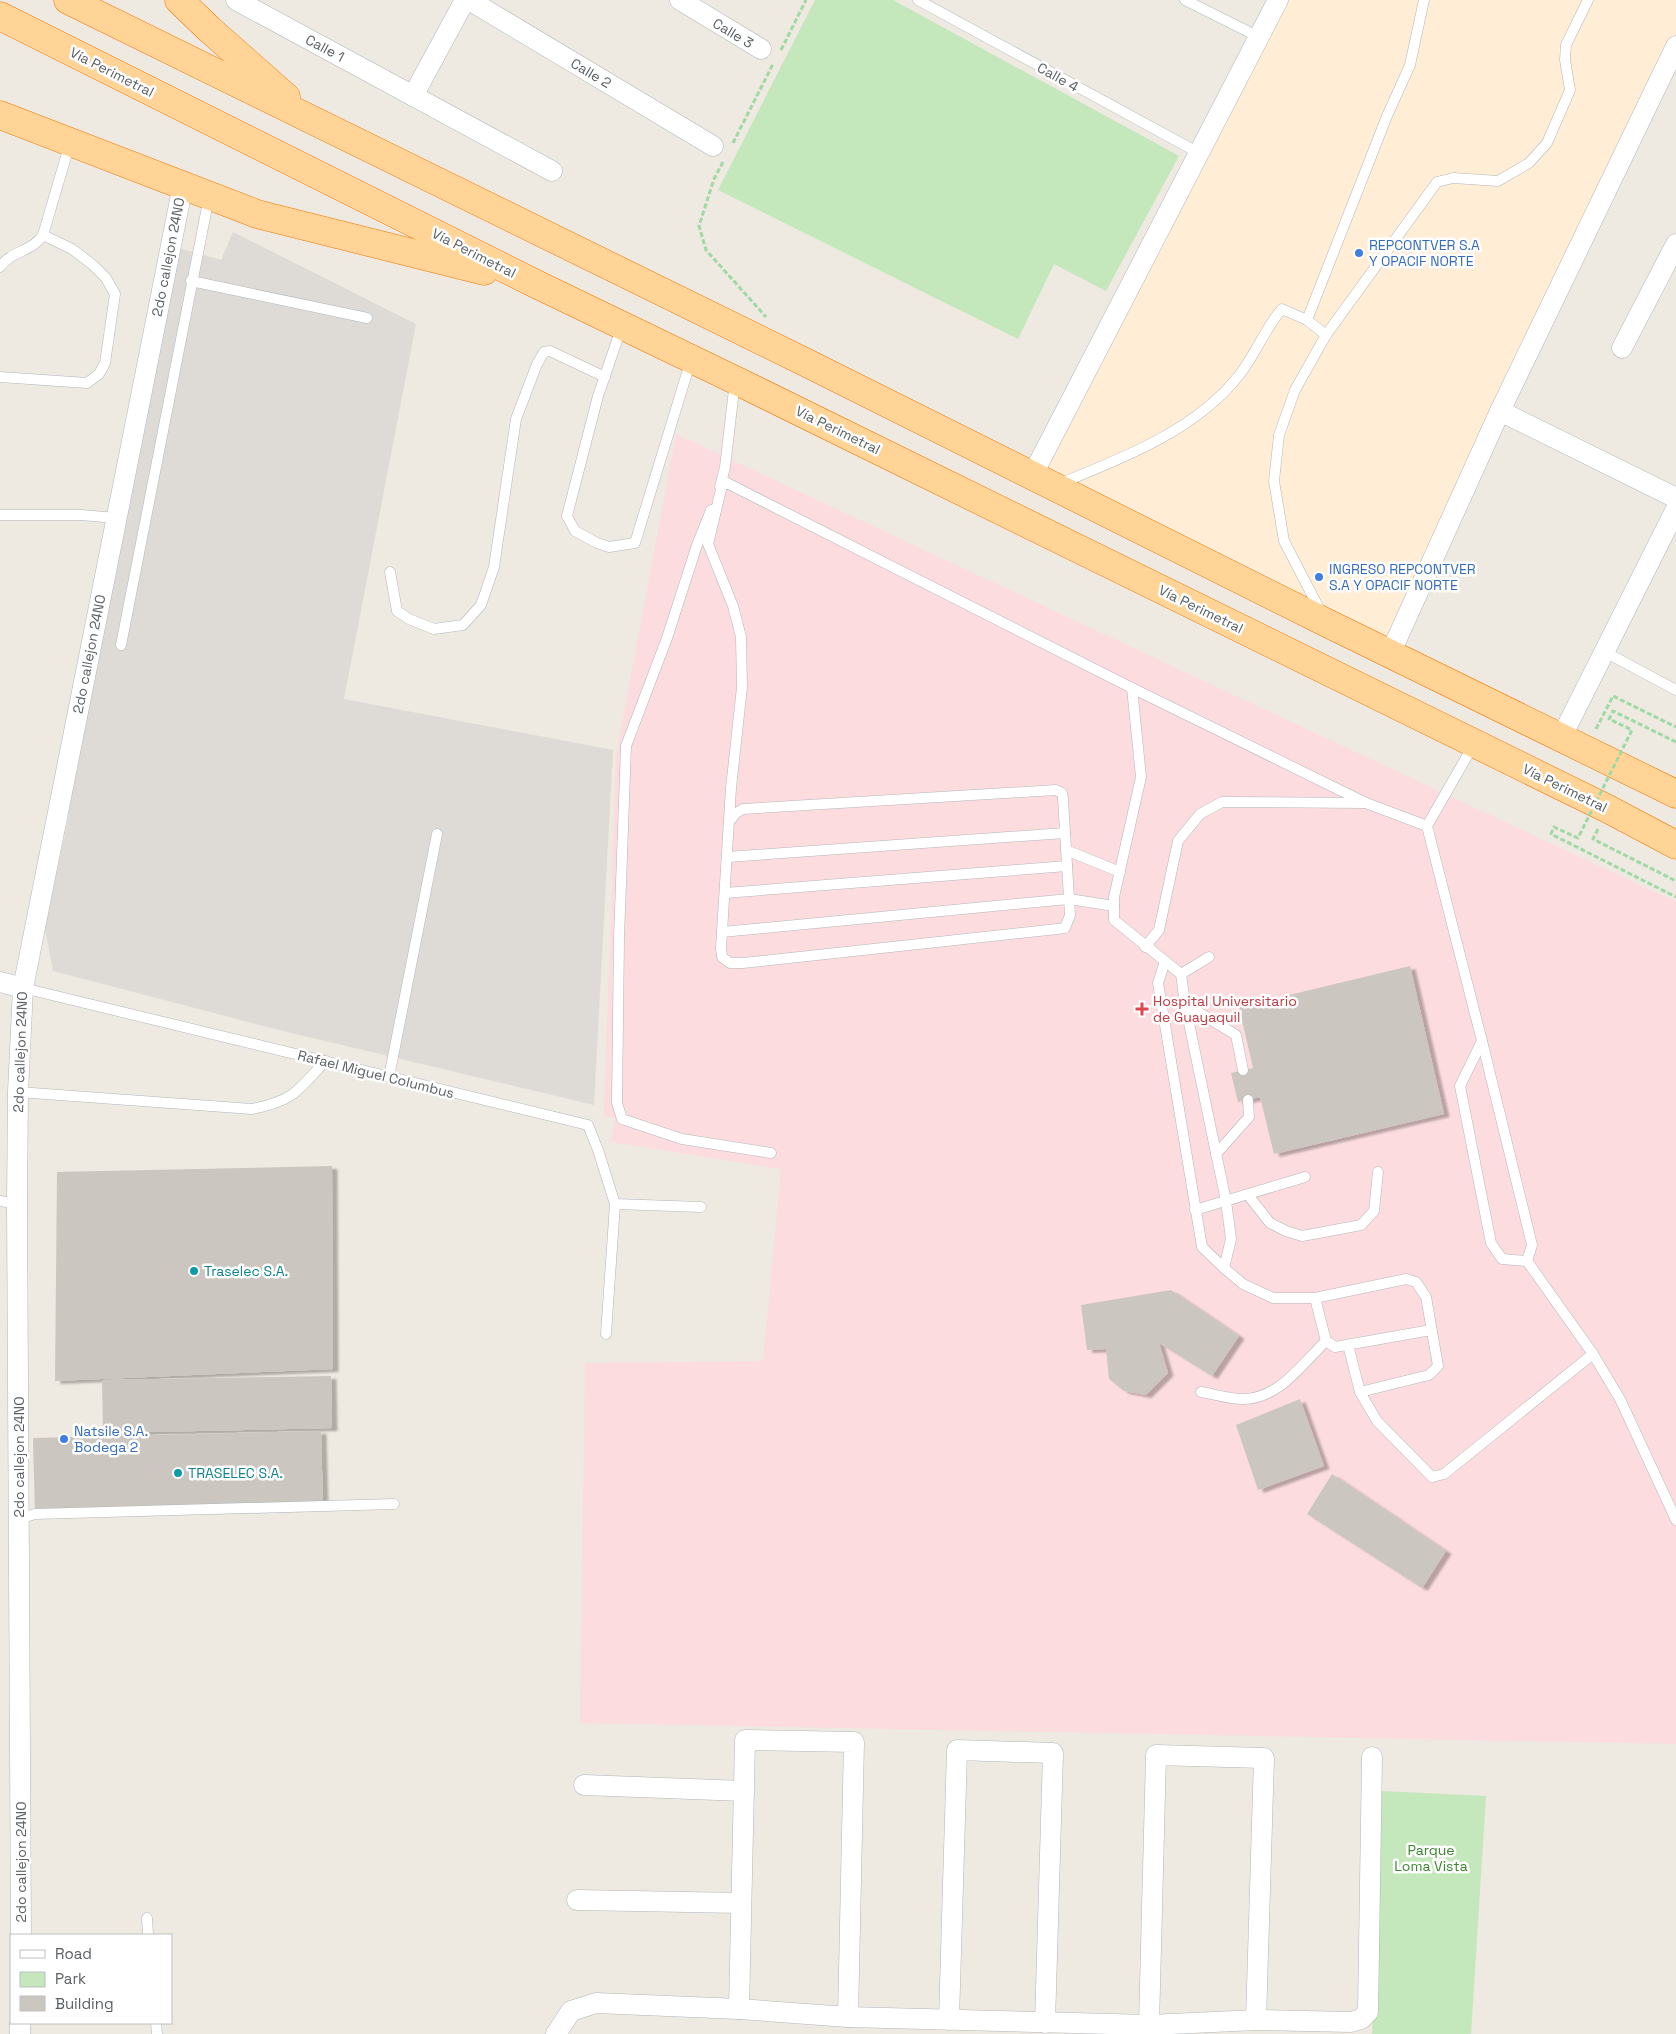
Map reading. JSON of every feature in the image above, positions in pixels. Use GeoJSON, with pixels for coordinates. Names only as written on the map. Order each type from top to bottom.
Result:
{"type":"FeatureCollection","features":[{"type":"Feature","properties":{"kind":"highway"},"geometry":{"type":"LineString","coordinates":[[68,0],[800,360],[1327,624],[1676,794]]}},
{"type":"Feature","properties":{"kind":"highway"},"geometry":{"type":"LineString","coordinates":[[179,0],[209,29],[314,121]]}},
{"type":"Feature","properties":{"kind":"highway","name":"Vía Perimetral"},"geometry":{"type":"LineString","coordinates":[[0,16],[534,283],[1608,809],[1676,845]]}},
{"type":"Feature","properties":{"kind":"highway"},"geometry":{"type":"LineString","coordinates":[[0,115],[257,214],[534,283]]}},
{"type":"Feature","properties":{"kind":"street","name":"Calle 1"},"geometry":{"type":"LineString","coordinates":[[236,0],[552,171]]}},
{"type":"Feature","properties":{"kind":"street"},"geometry":{"type":"LineString","coordinates":[[413,96],[465,0]]}},
{"type":"Feature","properties":{"kind":"street","name":"Calle 2"},"geometry":{"type":"LineString","coordinates":[[469,0],[724,148]]}},
{"type":"Feature","properties":{"kind":"street","name":"Calle 3"},"geometry":{"type":"LineString","coordinates":[[680,0],[772,53]]}},
{"type":"Feature","properties":{"kind":"street"},"geometry":{"type":"LineString","coordinates":[[1042,481],[1199,153],[1278,0]]}},
{"type":"Feature","properties":{"kind":"street"},"geometry":{"type":"LineString","coordinates":[[1390,654],[1500,411],[1676,46]]}},
{"type":"Feature","properties":{"kind":"street","name":"2do callejon 24NO"},"geometry":{"type":"LineString","coordinates":[[21,1934],[19,1519],[9,1202],[18,1092],[23,988],[182,185]]}},
{"type":"Feature","properties":{"kind":"street"},"geometry":{"type":"LineString","coordinates":[[1622,348],[1676,244]]}},
{"type":"Feature","properties":{"kind":"street"},"geometry":{"type":"LineString","coordinates":[[1500,411],[1676,498]]}},
{"type":"Feature","properties":{"kind":"street"},"geometry":{"type":"LineString","coordinates":[[1561,738],[1676,509]]}},
{"type":"Feature","properties":{"kind":"street","name":"Rafael Miguel Columbus"},"geometry":{"type":"LineString","coordinates":[[0,982],[23,988]]}},
{"type":"Feature","properties":{"kind":"street"},"geometry":{"type":"LineString","coordinates":[[739,2009],[745,1740],[854,1742],[848,2017]]}},
{"type":"Feature","properties":{"kind":"street"},"geometry":{"type":"LineString","coordinates":[[949,2020],[957,1750],[1024,1752],[1054,1753],[1045,2023]]}},
{"type":"Feature","properties":{"kind":"street"},"geometry":{"type":"LineString","coordinates":[[1149,2025],[1156,1755],[1264,1758],[1256,2020]]}},
{"type":"Feature","properties":{"kind":"street"},"geometry":{"type":"LineString","coordinates":[[556,2034],[571,2011],[596,2003],[739,2009],[848,2017],[1045,2023],[1149,2025],[1256,2020],[1351,2022],[1362,2019],[1368,2012],[1372,1757]]}},
{"type":"Feature","properties":{"kind":"street"},"geometry":{"type":"LineString","coordinates":[[584,1785],[744,1791]]}},
{"type":"Feature","properties":{"kind":"street"},"geometry":{"type":"LineString","coordinates":[[577,1900],[741,1903]]}},
{"type":"Feature","properties":{"kind":"lane","name":"Calle 4"},"geometry":{"type":"LineString","coordinates":[[918,0],[1199,153]]}},
{"type":"Feature","properties":{"kind":"lane"},"geometry":{"type":"LineString","coordinates":[[1185,0],[1259,37]]}},
{"type":"Feature","properties":{"kind":"lane"},"geometry":{"type":"LineString","coordinates":[[1307,320],[1387,116],[1410,65],[1424,0]]}},
{"type":"Feature","properties":{"kind":"lane"},"geometry":{"type":"LineString","coordinates":[[1327,624],[1284,541],[1274,481],[1279,435],[1295,390],[1326,335],[1437,182],[1454,178],[1498,181],[1529,163],[1547,143],[1570,90],[1565,60],[1566,45],[1588,0]]}},
{"type":"Feature","properties":{"kind":"lane"},"geometry":{"type":"LineString","coordinates":[[0,267],[6,258],[37,244],[43,235],[70,142]]}},
{"type":"Feature","properties":{"kind":"lane"},"geometry":{"type":"LineString","coordinates":[[121,644],[191,281],[210,196]]}},
{"type":"Feature","properties":{"kind":"lane"},"geometry":{"type":"LineString","coordinates":[[0,377],[87,383],[99,374],[105,363],[115,294],[106,278],[93,265],[72,249],[43,235]]}},
{"type":"Feature","properties":{"kind":"lane"},"geometry":{"type":"LineString","coordinates":[[191,281],[367,318]]}},
{"type":"Feature","properties":{"kind":"lane"},"geometry":{"type":"LineString","coordinates":[[1042,481],[1114,462],[1174,430],[1213,404],[1240,375],[1282,309],[1307,320],[1326,335]]}},
{"type":"Feature","properties":{"kind":"lane"},"geometry":{"type":"LineString","coordinates":[[622,326],[605,377],[569,502],[567,516],[575,531],[609,547],[635,543],[691,359]]}},
{"type":"Feature","properties":{"kind":"lane"},"geometry":{"type":"LineString","coordinates":[[390,572],[397,611],[409,619],[434,628],[463,625],[482,605],[494,567],[516,419],[537,364],[544,352],[550,351],[605,377]]}},
{"type":"Feature","properties":{"kind":"lane"},"geometry":{"type":"LineString","coordinates":[[729,822],[736,813],[743,809],[1056,790],[1062,793],[1069,922],[1065,928],[1058,929],[743,963],[730,963],[722,957],[721,948],[726,893],[727,857],[729,822],[731,788],[742,687],[741,637],[733,606],[708,544],[723,481],[735,380]]}},
{"type":"Feature","properties":{"kind":"lane"},"geometry":{"type":"LineString","coordinates":[[723,481],[1132,688],[1366,803],[1427,826]]}},
{"type":"Feature","properties":{"kind":"lane"},"geometry":{"type":"LineString","coordinates":[[723,481],[697,545],[667,638],[626,746],[619,938],[617,1102],[622,1119],[682,1139],[771,1153]]}},
{"type":"Feature","properties":{"kind":"lane"},"geometry":{"type":"LineString","coordinates":[[0,515],[80,515],[116,518]]}},
{"type":"Feature","properties":{"kind":"lane"},"geometry":{"type":"LineString","coordinates":[[1605,652],[1676,690]]}},
{"type":"Feature","properties":{"kind":"lane"},"geometry":{"type":"LineString","coordinates":[[1132,688],[1141,777],[1114,897],[1114,920],[1181,974],[1185,1004],[1226,1202],[1231,1239],[1224,1268]]}},
{"type":"Feature","properties":{"kind":"lane"},"geometry":{"type":"LineString","coordinates":[[1474,744],[1427,826],[1532,1245],[1527,1261]]}},
{"type":"Feature","properties":{"kind":"lane"},"geometry":{"type":"LineString","coordinates":[[1146,947],[1159,930],[1178,841],[1200,814],[1222,802],[1366,803]]}},
{"type":"Feature","properties":{"kind":"lane"},"geometry":{"type":"LineString","coordinates":[[727,857],[1065,833]]}},
{"type":"Feature","properties":{"kind":"lane"},"geometry":{"type":"LineString","coordinates":[[388,1077],[437,834]]}},
{"type":"Feature","properties":{"kind":"lane"},"geometry":{"type":"LineString","coordinates":[[1066,850],[1120,872]]}},
{"type":"Feature","properties":{"kind":"lane"},"geometry":{"type":"LineString","coordinates":[[726,893],[1067,866]]}},
{"type":"Feature","properties":{"kind":"lane"},"geometry":{"type":"LineString","coordinates":[[722,932],[1069,899],[1114,906]]}},
{"type":"Feature","properties":{"kind":"lane"},"geometry":{"type":"LineString","coordinates":[[1181,974],[1209,957]]}},
{"type":"Feature","properties":{"kind":"lane"},"geometry":{"type":"LineString","coordinates":[[1165,961],[1158,983],[1202,1247],[1244,1284],[1273,1298],[1315,1298],[1406,1279],[1416,1282],[1426,1297],[1438,1366],[1429,1375],[1360,1392]]}},
{"type":"Feature","properties":{"kind":"lane","name":"Rafael Miguel Columbus"},"geometry":{"type":"LineString","coordinates":[[23,988],[588,1125],[615,1204]]}},
{"type":"Feature","properties":{"kind":"lane"},"geometry":{"type":"LineString","coordinates":[[1185,1004],[1236,1035],[1243,1070]]}},
{"type":"Feature","properties":{"kind":"lane"},"geometry":{"type":"LineString","coordinates":[[1482,1041],[1460,1086],[1491,1243],[1502,1259],[1527,1261]]}},
{"type":"Feature","properties":{"kind":"lane"},"geometry":{"type":"LineString","coordinates":[[18,1092],[252,1110],[274,1105],[296,1093],[325,1061]]}},
{"type":"Feature","properties":{"kind":"lane"},"geometry":{"type":"LineString","coordinates":[[1216,1154],[1249,1117],[1248,1100]]}},
{"type":"Feature","properties":{"kind":"lane"},"geometry":{"type":"LineString","coordinates":[[1248,1195],[1270,1223],[1302,1236],[1361,1225],[1374,1211],[1378,1172]]}},
{"type":"Feature","properties":{"kind":"lane"},"geometry":{"type":"LineString","coordinates":[[1195,1210],[1305,1177]]}},
{"type":"Feature","properties":{"kind":"lane"},"geometry":{"type":"LineString","coordinates":[[606,1334],[615,1204],[701,1207]]}},
{"type":"Feature","properties":{"kind":"lane"},"geometry":{"type":"LineString","coordinates":[[1527,1261],[1593,1354],[1620,1399],[1676,1520]]}},
{"type":"Feature","properties":{"kind":"lane"},"geometry":{"type":"LineString","coordinates":[[1315,1298],[1326,1341],[1335,1347],[1431,1330]]}},
{"type":"Feature","properties":{"kind":"lane"},"geometry":{"type":"LineString","coordinates":[[1201,1392],[1244,1399],[1271,1392],[1290,1380],[1305,1361],[1326,1341]]}},
{"type":"Feature","properties":{"kind":"lane"},"geometry":{"type":"LineString","coordinates":[[1348,1345],[1360,1392],[1377,1421],[1432,1477],[1444,1474],[1593,1354]]}},
{"type":"Feature","properties":{"kind":"lane"},"geometry":{"type":"LineString","coordinates":[[19,1519],[35,1514],[394,1504]]}},
{"type":"Feature","properties":{"kind":"lane"},"geometry":{"type":"LineString","coordinates":[[147,1918],[148,1934]]}},
{"type":"Feature","properties":{"kind":"path"},"geometry":{"type":"LineString","coordinates":[[770,321],[706,250],[699,226],[724,148],[772,53],[806,0]]}},
{"type":"Feature","properties":{"kind":"path"},"geometry":{"type":"LineString","coordinates":[[1586,750],[1613,696],[1676,727]]}},
{"type":"Feature","properties":{"kind":"path"},"geometry":{"type":"LineString","coordinates":[[1676,742],[1613,711],[1609,719],[1632,730],[1578,838],[1554,826],[1550,834],[1676,897]]}},
{"type":"Feature","properties":{"kind":"path"},"geometry":{"type":"LineString","coordinates":[[1608,809],[1593,839],[1676,880]]}},
{"type":"Feature","properties":{"kind":"shaded area","name":"REPCONTVER S.A Y OPACIF NORTE"},"geometry":{"type":"Polygon","coordinates":[[[1277,0],[1676,0],[1676,31],[1385,651],[1033,475],[1277,0]]]}},
{"type":"Feature","properties":{"kind":"shaded area"},"geometry":{"type":"Polygon","coordinates":[[[233,232],[416,324],[344,699],[613,750],[594,1105],[279,1030],[53,971],[45,929],[68,820],[74,764],[179,248],[221,260],[233,232]]]}},
{"type":"Feature","properties":{"kind":"shaded area","name":"Hospital Universitario de Guayaquil"},"geometry":{"type":"Polygon","coordinates":[[[676,434],[1676,902],[1676,1744],[580,1723],[585,1363],[763,1361],[781,1169],[611,1142],[615,1118],[604,1116],[616,755],[676,434]]]}},
{"type":"Feature","properties":{"kind":"green space"},"geometry":{"type":"Polygon","coordinates":[[[815,0],[893,0],[1179,156],[1106,291],[1054,264],[1018,339],[718,190],[815,0]]]}},
{"type":"Feature","properties":{"kind":"green space","name":"Parque Loma Vista"},"geometry":{"type":"Polygon","coordinates":[[[1382,1791],[1486,1796],[1471,2034],[1372,2034],[1382,1791]]]}},
{"type":"Feature","properties":{"kind":"building"},"geometry":{"type":"Polygon","coordinates":[[[1410,966],[1444,1114],[1274,1154],[1260,1097],[1238,1102],[1231,1073],[1253,1068],[1239,1007],[1410,966]]]}},
{"type":"Feature","properties":{"kind":"building","name":"Traselec S.A."},"geometry":{"type":"Polygon","coordinates":[[[332,1166],[333,1369],[55,1381],[57,1172],[332,1166]]]}},
{"type":"Feature","properties":{"kind":"building"},"geometry":{"type":"Polygon","coordinates":[[[1171,1290],[1239,1336],[1212,1376],[1159,1343],[1168,1373],[1146,1395],[1124,1391],[1109,1379],[1106,1349],[1087,1350],[1081,1305],[1171,1290]]]}},
{"type":"Feature","properties":{"kind":"building","name":"Traselec S.A."},"geometry":{"type":"Polygon","coordinates":[[[331,1376],[332,1428],[103,1433],[102,1380],[331,1376]]]}},
{"type":"Feature","properties":{"kind":"building"},"geometry":{"type":"Polygon","coordinates":[[[1300,1399],[1324,1466],[1258,1490],[1236,1425],[1300,1399]]]}},
{"type":"Feature","properties":{"kind":"building","name":"TRASELEC S.A."},"geometry":{"type":"Polygon","coordinates":[[[321,1431],[323,1507],[35,1514],[33,1438],[321,1431]]]}},
{"type":"Feature","properties":{"kind":"building"},"geometry":{"type":"Polygon","coordinates":[[[1332,1474],[1446,1551],[1422,1588],[1307,1514],[1332,1474]]]}},
{"type":"Feature","properties":{"kind":"place","name":"REPCONTVER S.A Y OPACIF NORTE"},"geometry":{"type":"Point","coordinates":[1359,253]}},
{"type":"Feature","properties":{"kind":"place","name":"INGRESO REPCONTVER S.A Y OPACIF NORTE"},"geometry":{"type":"Point","coordinates":[1319,577]}},
{"type":"Feature","properties":{"kind":"place","name":"Hospital Universitario de Guayaquil"},"geometry":{"type":"Point","coordinates":[1142,1009]}},
{"type":"Feature","properties":{"kind":"place","name":"Traselec S.A."},"geometry":{"type":"Point","coordinates":[194,1271]}},
{"type":"Feature","properties":{"kind":"place","name":"Natsile S.A. Bodega 2"},"geometry":{"type":"Point","coordinates":[64,1439]}},
{"type":"Feature","properties":{"kind":"place","name":"TRASELEC S.A."},"geometry":{"type":"Point","coordinates":[178,1473]}}]}
